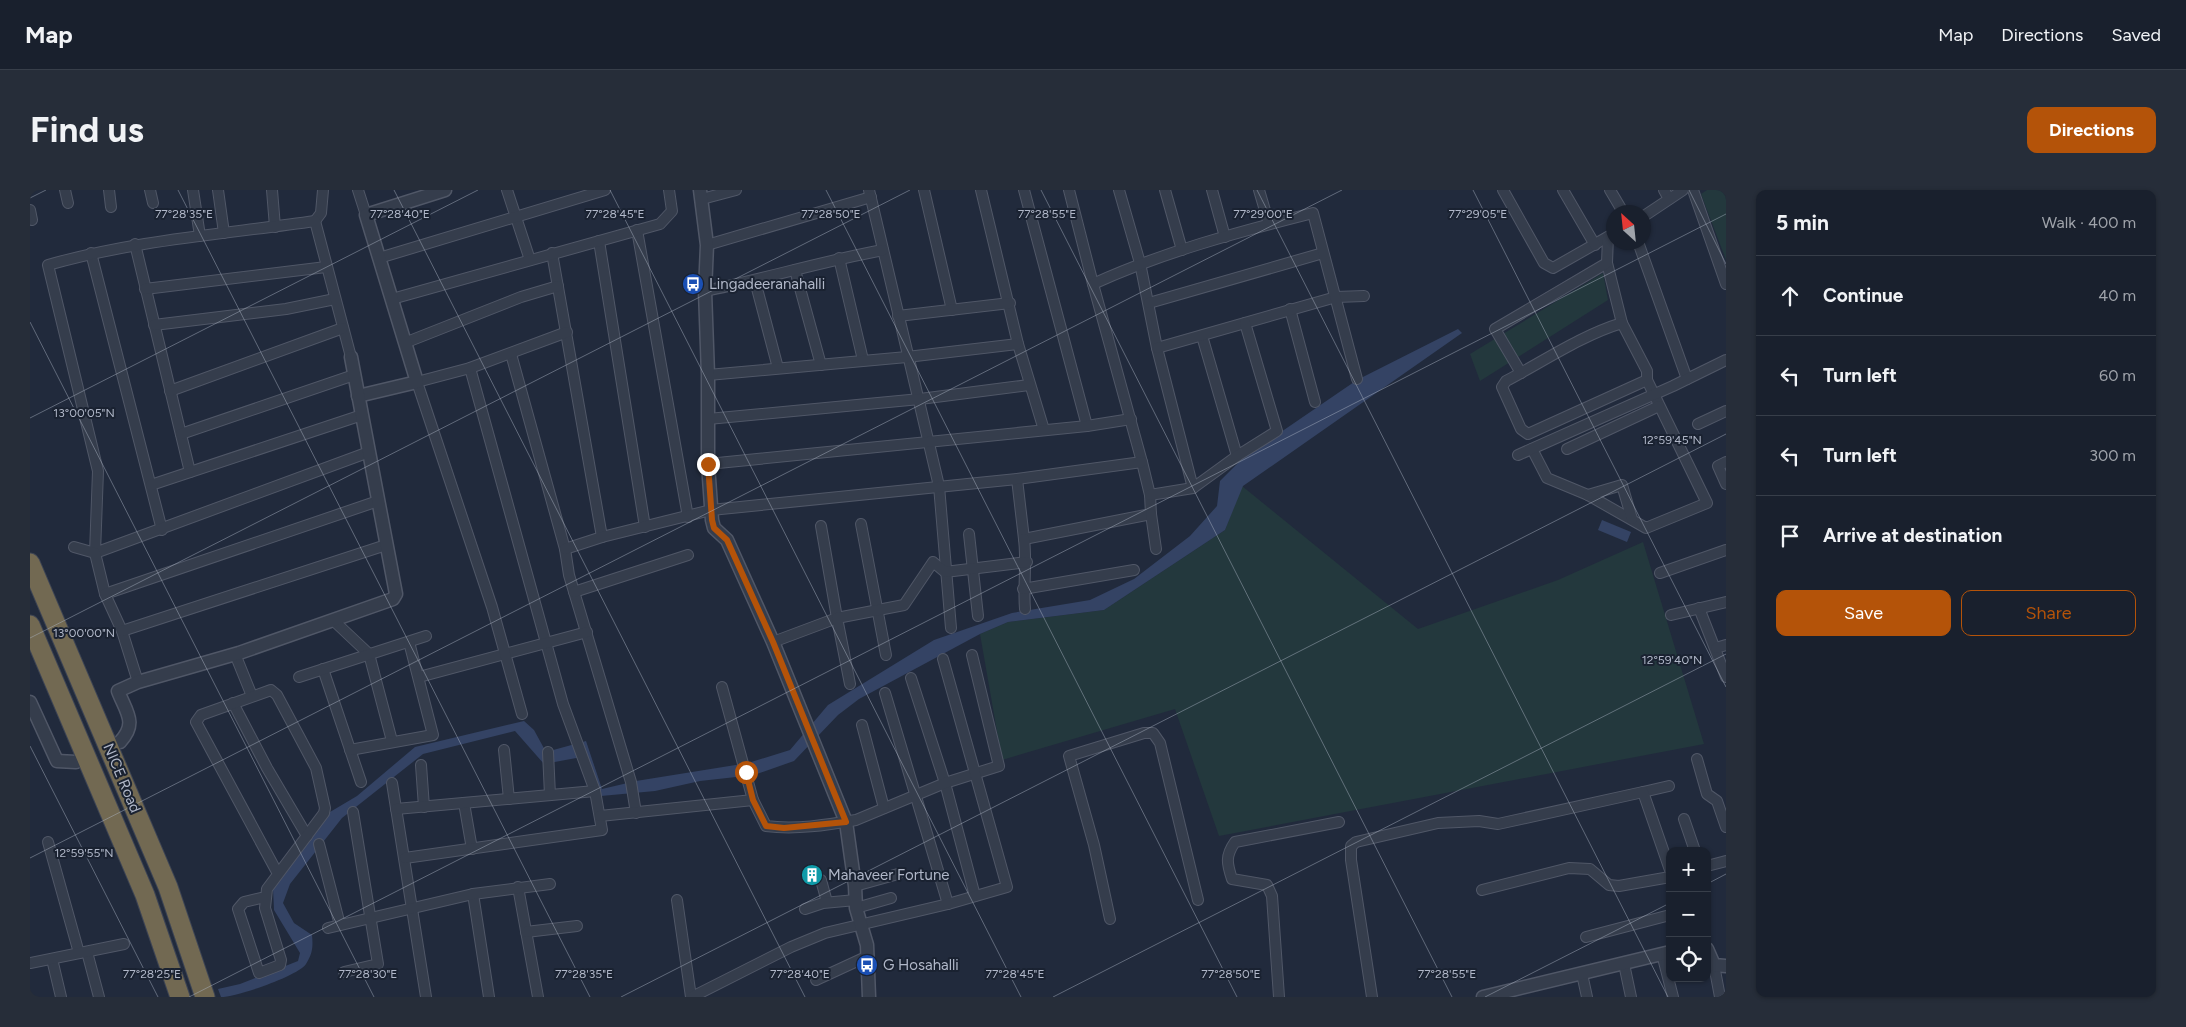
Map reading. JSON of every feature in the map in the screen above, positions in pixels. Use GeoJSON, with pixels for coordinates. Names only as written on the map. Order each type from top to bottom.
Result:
{"type":"FeatureCollection","features":[{"type":"Feature","properties":{"kind":"highway","name":"NICE Road"},"geometry":{"type":"LineString","coordinates":[[30,563],[168,887],[205,997]]}},
{"type":"Feature","properties":{"kind":"highway","name":"NICE Road"},"geometry":{"type":"LineString","coordinates":[[30,625],[145,895],[180,997]]}},
{"type":"Feature","properties":{"kind":"street"},"geometry":{"type":"LineString","coordinates":[[65,190],[68,203]]}},
{"type":"Feature","properties":{"kind":"street"},"geometry":{"type":"LineString","coordinates":[[109,190],[111,207]]}},
{"type":"Feature","properties":{"kind":"street"},"geometry":{"type":"LineString","coordinates":[[150,190],[152,203]]}},
{"type":"Feature","properties":{"kind":"street"},"geometry":{"type":"LineString","coordinates":[[193,190],[200,236]]}},
{"type":"Feature","properties":{"kind":"street"},"geometry":{"type":"LineString","coordinates":[[218,190],[224,233]]}},
{"type":"Feature","properties":{"kind":"street"},"geometry":{"type":"LineString","coordinates":[[272,190],[274,227]]}},
{"type":"Feature","properties":{"kind":"street"},"geometry":{"type":"LineString","coordinates":[[120,742],[128,734],[130,726],[118,691],[138,682],[235,654],[334,621],[393,599],[396,594],[351,357],[315,222],[321,213],[323,190]]}},
{"type":"Feature","properties":{"kind":"street"},"geometry":{"type":"LineString","coordinates":[[358,190],[407,342],[417,382],[506,654],[522,714]]}},
{"type":"Feature","properties":{"kind":"street"},"geometry":{"type":"LineString","coordinates":[[366,215],[445,190]]}},
{"type":"Feature","properties":{"kind":"street"},"geometry":{"type":"LineString","coordinates":[[507,190],[530,260]]}},
{"type":"Feature","properties":{"kind":"street"},"geometry":{"type":"LineString","coordinates":[[379,258],[605,190]]}},
{"type":"Feature","properties":{"kind":"street"},"geometry":{"type":"LineString","coordinates":[[392,299],[660,224],[672,211],[670,190]]}},
{"type":"Feature","properties":{"kind":"street"},"geometry":{"type":"LineString","coordinates":[[736,190],[701,195],[708,245],[704,291],[708,375],[710,510],[714,528],[727,540],[773,642],[807,730],[846,822],[856,904],[868,956],[869,997]]}},
{"type":"Feature","properties":{"kind":"street"},"geometry":{"type":"LineString","coordinates":[[924,190],[952,310]]}},
{"type":"Feature","properties":{"kind":"street"},"geometry":{"type":"LineString","coordinates":[[981,190],[1010,303],[1018,344],[1044,430]]}},
{"type":"Feature","properties":{"kind":"street"},"geometry":{"type":"LineString","coordinates":[[1024,190],[1087,426]]}},
{"type":"Feature","properties":{"kind":"street"},"geometry":{"type":"LineString","coordinates":[[1069,190],[1150,495],[1156,549]]}},
{"type":"Feature","properties":{"kind":"street"},"geometry":{"type":"LineString","coordinates":[[1119,190],[1140,263],[1157,348],[1193,488]]}},
{"type":"Feature","properties":{"kind":"street"},"geometry":{"type":"LineString","coordinates":[[1165,190],[1182,250]]}},
{"type":"Feature","properties":{"kind":"street"},"geometry":{"type":"LineString","coordinates":[[1212,190],[1225,237]]}},
{"type":"Feature","properties":{"kind":"street"},"geometry":{"type":"LineString","coordinates":[[1259,190],[1269,224]]}},
{"type":"Feature","properties":{"kind":"street"},"geometry":{"type":"LineString","coordinates":[[1503,190],[1544,263],[1553,268],[1606,239]]}},
{"type":"Feature","properties":{"kind":"street"},"geometry":{"type":"LineString","coordinates":[[1563,190],[1595,245]]}},
{"type":"Feature","properties":{"kind":"street"},"geometry":{"type":"LineString","coordinates":[[1610,190],[1619,205]]}},
{"type":"Feature","properties":{"kind":"street"},"geometry":{"type":"LineString","coordinates":[[1651,209],[1666,194],[1683,190]]}},
{"type":"Feature","properties":{"kind":"street"},"geometry":{"type":"LineString","coordinates":[[1692,190],[1726,284]]}},
{"type":"Feature","properties":{"kind":"street"},"geometry":{"type":"LineString","coordinates":[[708,245],[870,194],[907,357],[920,399],[939,486],[951,628]]}},
{"type":"Feature","properties":{"kind":"street"},"geometry":{"type":"LineString","coordinates":[[1093,284],[1140,263],[1269,224],[1313,214],[1357,379]]}},
{"type":"Feature","properties":{"kind":"street"},"geometry":{"type":"LineString","coordinates":[[138,682],[122,631],[105,594],[96,553],[98,471],[48,265],[134,244],[315,222]]}},
{"type":"Feature","properties":{"kind":"street"},"geometry":{"type":"LineString","coordinates":[[637,230],[688,517]]}},
{"type":"Feature","properties":{"kind":"street"},"geometry":{"type":"LineString","coordinates":[[598,241],[645,527]]}},
{"type":"Feature","properties":{"kind":"street"},"geometry":{"type":"LineString","coordinates":[[134,244],[190,472]]}},
{"type":"Feature","properties":{"kind":"street"},"geometry":{"type":"LineString","coordinates":[[704,291],[755,281],[839,258],[883,250]]}},
{"type":"Feature","properties":{"kind":"street"},"geometry":{"type":"LineString","coordinates":[[1532,449],[1547,478],[1588,495],[1646,528],[1707,503],[1647,380],[1647,371],[1622,323],[1607,263],[1609,250]]}},
{"type":"Feature","properties":{"kind":"street"},"geometry":{"type":"LineString","coordinates":[[1641,250],[1687,379]]}},
{"type":"Feature","properties":{"kind":"street"},"geometry":{"type":"LineString","coordinates":[[91,253],[162,530]]}},
{"type":"Feature","properties":{"kind":"street"},"geometry":{"type":"LineString","coordinates":[[552,253],[602,536]]}},
{"type":"Feature","properties":{"kind":"street"},"geometry":{"type":"LineString","coordinates":[[1149,303],[1323,253]]}},
{"type":"Feature","properties":{"kind":"street"},"geometry":{"type":"LineString","coordinates":[[839,258],[863,360]]}},
{"type":"Feature","properties":{"kind":"street"},"geometry":{"type":"LineString","coordinates":[[1522,373],[1495,329],[1607,263]]}},
{"type":"Feature","properties":{"kind":"street"},"geometry":{"type":"LineString","coordinates":[[145,289],[326,267]]}},
{"type":"Feature","properties":{"kind":"street"},"geometry":{"type":"LineString","coordinates":[[796,270],[821,365]]}},
{"type":"Feature","properties":{"kind":"street"},"geometry":{"type":"LineString","coordinates":[[755,281],[778,368]]}},
{"type":"Feature","properties":{"kind":"street"},"geometry":{"type":"LineString","coordinates":[[407,342],[521,297],[558,286]]}},
{"type":"Feature","properties":{"kind":"street"},"geometry":{"type":"LineString","coordinates":[[1157,348],[1336,297],[1364,296]]}},
{"type":"Feature","properties":{"kind":"street"},"geometry":{"type":"LineString","coordinates":[[154,325],[286,309],[335,299]]}},
{"type":"Feature","properties":{"kind":"street"},"geometry":{"type":"LineString","coordinates":[[898,316],[1010,303]]}},
{"type":"Feature","properties":{"kind":"street"},"geometry":{"type":"LineString","coordinates":[[1290,309],[1315,402]]}},
{"type":"Feature","properties":{"kind":"street"},"geometry":{"type":"LineString","coordinates":[[1150,495],[1193,488],[1237,456],[1277,431],[1245,323]]}},
{"type":"Feature","properties":{"kind":"street"},"geometry":{"type":"LineString","coordinates":[[1622,323],[1606,328],[1506,381],[1502,387],[1521,429],[1528,434],[1647,380]]}},
{"type":"Feature","properties":{"kind":"street"},"geometry":{"type":"LineString","coordinates":[[170,391],[343,328]]}},
{"type":"Feature","properties":{"kind":"street"},"geometry":{"type":"LineString","coordinates":[[358,396],[470,368],[566,332]]}},
{"type":"Feature","properties":{"kind":"street"},"geometry":{"type":"LineString","coordinates":[[1202,336],[1237,456]]}},
{"type":"Feature","properties":{"kind":"street"},"geometry":{"type":"LineString","coordinates":[[708,375],[907,357],[1018,344]]}},
{"type":"Feature","properties":{"kind":"street"},"geometry":{"type":"LineString","coordinates":[[511,354],[565,549],[569,575],[630,782],[636,812]]}},
{"type":"Feature","properties":{"kind":"street"},"geometry":{"type":"LineString","coordinates":[[1518,455],[1654,395],[1726,360]]}},
{"type":"Feature","properties":{"kind":"street"},"geometry":{"type":"LineString","coordinates":[[405,858],[602,830],[595,791],[563,704],[470,368]]}},
{"type":"Feature","properties":{"kind":"street"},"geometry":{"type":"LineString","coordinates":[[180,434],[354,375]]}},
{"type":"Feature","properties":{"kind":"street"},"geometry":{"type":"LineString","coordinates":[[708,419],[920,399],[1029,385]]}},
{"type":"Feature","properties":{"kind":"street"},"geometry":{"type":"LineString","coordinates":[[1567,449],[1659,406]]}},
{"type":"Feature","properties":{"kind":"street"},"geometry":{"type":"LineString","coordinates":[[1698,424],[1726,410]]}},
{"type":"Feature","properties":{"kind":"street"},"geometry":{"type":"LineString","coordinates":[[151,485],[362,415]]}},
{"type":"Feature","properties":{"kind":"street"},"geometry":{"type":"LineString","coordinates":[[708,464],[1087,426],[1131,419]]}},
{"type":"Feature","properties":{"kind":"street"},"geometry":{"type":"LineString","coordinates":[[74,547],[96,553],[369,452]]}},
{"type":"Feature","properties":{"kind":"street"},"geometry":{"type":"LineString","coordinates":[[565,549],[602,536],[688,517],[710,510],[1017,479],[1142,462]]}},
{"type":"Feature","properties":{"kind":"street"},"geometry":{"type":"LineString","coordinates":[[1726,462],[1718,466],[1726,484]]}},
{"type":"Feature","properties":{"kind":"street"},"geometry":{"type":"LineString","coordinates":[[1017,479],[1027,562],[1023,589],[1025,609]]}},
{"type":"Feature","properties":{"kind":"street"},"geometry":{"type":"LineString","coordinates":[[1588,495],[1622,485],[1632,519]]}},
{"type":"Feature","properties":{"kind":"street"},"geometry":{"type":"LineString","coordinates":[[105,594],[378,501]]}},
{"type":"Feature","properties":{"kind":"street"},"geometry":{"type":"LineString","coordinates":[[1024,540],[1151,514]]}},
{"type":"Feature","properties":{"kind":"street"},"geometry":{"type":"LineString","coordinates":[[862,524],[886,655]]}},
{"type":"Feature","properties":{"kind":"street"},"geometry":{"type":"LineString","coordinates":[[821,526],[850,684]]}},
{"type":"Feature","properties":{"kind":"street"},"geometry":{"type":"LineString","coordinates":[[969,534],[978,616]]}},
{"type":"Feature","properties":{"kind":"street"},"geometry":{"type":"LineString","coordinates":[[122,631],[386,545]]}},
{"type":"Feature","properties":{"kind":"street"},"geometry":{"type":"LineString","coordinates":[[1660,573],[1726,550]]}},
{"type":"Feature","properties":{"kind":"street"},"geometry":{"type":"LineString","coordinates":[[574,592],[688,555]]}},
{"type":"Feature","properties":{"kind":"street"},"geometry":{"type":"LineString","coordinates":[[773,642],[838,618],[904,605],[933,562],[945,572],[1027,562]]}},
{"type":"Feature","properties":{"kind":"street"},"geometry":{"type":"LineString","coordinates":[[1023,589],[1134,570]]}},
{"type":"Feature","properties":{"kind":"street"},"geometry":{"type":"LineString","coordinates":[[1671,615],[1726,602]]}},
{"type":"Feature","properties":{"kind":"street"},"geometry":{"type":"LineString","coordinates":[[1699,608],[1721,646],[1726,677]]}},
{"type":"Feature","properties":{"kind":"street"},"geometry":{"type":"LineString","coordinates":[[334,621],[369,654],[392,741]]}},
{"type":"Feature","properties":{"kind":"street"},"geometry":{"type":"LineString","coordinates":[[419,677],[587,632]]}},
{"type":"Feature","properties":{"kind":"street"},"geometry":{"type":"LineString","coordinates":[[299,677],[426,636]]}},
{"type":"Feature","properties":{"kind":"street"},"geometry":{"type":"LineString","coordinates":[[350,750],[433,734],[409,642]]}},
{"type":"Feature","properties":{"kind":"street"},"geometry":{"type":"LineString","coordinates":[[235,654],[252,696]]}},
{"type":"Feature","properties":{"kind":"street"},"geometry":{"type":"LineString","coordinates":[[722,687],[753,800],[766,826],[784,828],[846,822],[944,783],[999,766],[972,655]]}},
{"type":"Feature","properties":{"kind":"street"},"geometry":{"type":"LineString","coordinates":[[677,900],[692,997],[791,947],[825,933],[948,904],[1007,887],[943,660]]}},
{"type":"Feature","properties":{"kind":"street"},"geometry":{"type":"LineString","coordinates":[[323,669],[361,782]]}},
{"type":"Feature","properties":{"kind":"street"},"geometry":{"type":"LineString","coordinates":[[911,678],[944,783],[975,896]]}},
{"type":"Feature","properties":{"kind":"street"},"geometry":{"type":"LineString","coordinates":[[265,898],[244,902],[238,909],[259,974],[280,965],[281,960],[268,919],[265,898],[267,889],[307,836],[326,808],[316,768],[277,695],[271,690],[201,715],[196,722],[278,874]]}},
{"type":"Feature","properties":{"kind":"street"},"geometry":{"type":"LineString","coordinates":[[885,693],[914,796],[948,904]]}},
{"type":"Feature","properties":{"kind":"street"},"geometry":{"type":"LineString","coordinates":[[30,702],[57,760],[76,762]]}},
{"type":"Feature","properties":{"kind":"street"},"geometry":{"type":"LineString","coordinates":[[234,703],[267,768],[307,836]]}},
{"type":"Feature","properties":{"kind":"street"},"geometry":{"type":"LineString","coordinates":[[862,725],[884,808]]}},
{"type":"Feature","properties":{"kind":"street"},"geometry":{"type":"LineString","coordinates":[[1110,919],[1094,845],[1069,756],[1144,733],[1152,733],[1160,743],[1198,900]]}},
{"type":"Feature","properties":{"kind":"street"},"geometry":{"type":"LineString","coordinates":[[504,750],[509,799]]}},
{"type":"Feature","properties":{"kind":"street"},"geometry":{"type":"LineString","coordinates":[[548,752],[550,795]]}},
{"type":"Feature","properties":{"kind":"street"},"geometry":{"type":"LineString","coordinates":[[1697,759],[1707,794],[1717,802],[1726,827]]}},
{"type":"Feature","properties":{"kind":"street"},"geometry":{"type":"LineString","coordinates":[[421,765],[424,807]]}},
{"type":"Feature","properties":{"kind":"street"},"geometry":{"type":"LineString","coordinates":[[392,783],[426,997]]}},
{"type":"Feature","properties":{"kind":"street"},"geometry":{"type":"LineString","coordinates":[[1372,997],[1358,911],[1351,846],[1356,842],[1438,823],[1479,821],[1498,824],[1669,786]]}},
{"type":"Feature","properties":{"kind":"street"},"geometry":{"type":"LineString","coordinates":[[396,809],[595,791]]}},
{"type":"Feature","properties":{"kind":"street"},"geometry":{"type":"LineString","coordinates":[[1643,792],[1666,858]]}},
{"type":"Feature","properties":{"kind":"street"},"geometry":{"type":"LineString","coordinates":[[600,816],[753,800]]}},
{"type":"Feature","properties":{"kind":"street"},"geometry":{"type":"LineString","coordinates":[[464,803],[472,849]]}},
{"type":"Feature","properties":{"kind":"street"},"geometry":{"type":"LineString","coordinates":[[344,972],[378,964],[353,812]]}},
{"type":"Feature","properties":{"kind":"street"},"geometry":{"type":"LineString","coordinates":[[1684,819],[1694,847]]}},
{"type":"Feature","properties":{"kind":"street"},"geometry":{"type":"LineString","coordinates":[[1279,997],[1272,896],[1266,885],[1232,879],[1227,865],[1227,856],[1235,842],[1340,822]]}},
{"type":"Feature","properties":{"kind":"street"},"geometry":{"type":"LineString","coordinates":[[48,842],[99,997]]}},
{"type":"Feature","properties":{"kind":"street"},"geometry":{"type":"LineString","coordinates":[[319,844],[340,925]]}},
{"type":"Feature","properties":{"kind":"street"},"geometry":{"type":"LineString","coordinates":[[1711,865],[1726,861]]}},
{"type":"Feature","properties":{"kind":"street"},"geometry":{"type":"LineString","coordinates":[[1482,890],[1569,868],[1590,870],[1609,885],[1619,886],[1666,878]]}},
{"type":"Feature","properties":{"kind":"street"},"geometry":{"type":"LineString","coordinates":[[855,886],[898,874]]}},
{"type":"Feature","properties":{"kind":"street"},"geometry":{"type":"LineString","coordinates":[[821,880],[826,902]]}},
{"type":"Feature","properties":{"kind":"street"},"geometry":{"type":"LineString","coordinates":[[328,928],[473,894],[550,884]]}},
{"type":"Feature","properties":{"kind":"street"},"geometry":{"type":"LineString","coordinates":[[518,887],[538,997]]}},
{"type":"Feature","properties":{"kind":"street"},"geometry":{"type":"LineString","coordinates":[[473,894],[489,997]]}},
{"type":"Feature","properties":{"kind":"street"},"geometry":{"type":"LineString","coordinates":[[805,909],[826,902],[856,904],[891,898]]}},
{"type":"Feature","properties":{"kind":"street"},"geometry":{"type":"LineString","coordinates":[[1586,937],[1666,916]]}},
{"type":"Feature","properties":{"kind":"street"},"geometry":{"type":"LineString","coordinates":[[526,932],[577,926]]}},
{"type":"Feature","properties":{"kind":"street"},"geometry":{"type":"LineString","coordinates":[[30,963],[124,944]]}},
{"type":"Feature","properties":{"kind":"street"},"geometry":{"type":"LineString","coordinates":[[1483,997],[1666,953]]}},
{"type":"Feature","properties":{"kind":"street"},"geometry":{"type":"LineString","coordinates":[[1711,954],[1720,965],[1720,997]]}},
{"type":"Feature","properties":{"kind":"street"},"geometry":{"type":"LineString","coordinates":[[816,980],[868,956]]}},
{"type":"Feature","properties":{"kind":"street"},"geometry":{"type":"LineString","coordinates":[[52,959],[61,997]]}},
{"type":"Feature","properties":{"kind":"street"},"geometry":{"type":"LineString","coordinates":[[1624,964],[1631,997]]}},
{"type":"Feature","properties":{"kind":"street"},"geometry":{"type":"LineString","coordinates":[[1582,974],[1587,997]]}},
{"type":"Feature","properties":{"kind":"street"},"geometry":{"type":"LineString","coordinates":[[1671,982],[1674,997]]}},
{"type":"Feature","properties":{"kind":"green space"},"geometry":{"type":"Polygon","coordinates":[[[1707,190],[1723,190],[1726,193],[1726,260],[1701,194],[1707,190]]]}},
{"type":"Feature","properties":{"kind":"green space"},"geometry":{"type":"Polygon","coordinates":[[[1603,273],[1608,300],[1480,381],[1470,354],[1603,273]]]}},
{"type":"Feature","properties":{"kind":"green space"},"geometry":{"type":"Polygon","coordinates":[[[1242,486],[1418,629],[1558,580],[1643,542],[1704,744],[1219,836],[1175,709],[1002,760],[980,634],[1008,622],[1104,610],[1225,530],[1242,486]]]}},
{"type":"Feature","properties":{"kind":"water"},"geometry":{"type":"Polygon","coordinates":[[[1458,329],[1462,333],[1243,486],[1225,530],[1104,610],[1008,622],[980,634],[859,699],[838,715],[794,761],[754,775],[700,781],[655,791],[601,796],[587,756],[544,764],[515,731],[423,754],[342,818],[290,884],[283,903],[294,923],[312,935],[312,949],[306,964],[301,969],[280,980],[240,994],[221,997],[218,989],[240,984],[298,961],[300,953],[274,910],[273,888],[330,812],[357,796],[415,747],[524,721],[534,730],[546,752],[586,741],[602,789],[636,781],[748,763],[790,750],[828,705],[934,640],[1012,613],[1090,600],[1134,579],[1190,536],[1217,506],[1220,481],[1243,458],[1357,380],[1458,329]]]}},
{"type":"Feature","properties":{"kind":"water"},"geometry":{"type":"Polygon","coordinates":[[[1602,520],[1631,532],[1627,542],[1598,530],[1602,520]]]}},
{"type":"Feature","properties":{"kind":"place","name":"Lingadeeranahalli"},"geometry":{"type":"Point","coordinates":[693,284]}},
{"type":"Feature","properties":{"kind":"place","name":"Mahaveer Fortune"},"geometry":{"type":"Point","coordinates":[812,875]}},
{"type":"Feature","properties":{"kind":"place","name":"G Hosahalli"},"geometry":{"type":"Point","coordinates":[867,965]}},
{"type":"Feature","properties":{"kind":"route"},"geometry":{"type":"LineString","coordinates":[[708,464],[710,510],[714,528],[727,540],[773,642],[803,713],[807,730],[846,822],[784,828],[766,826],[753,800],[746,772]]}}]}
